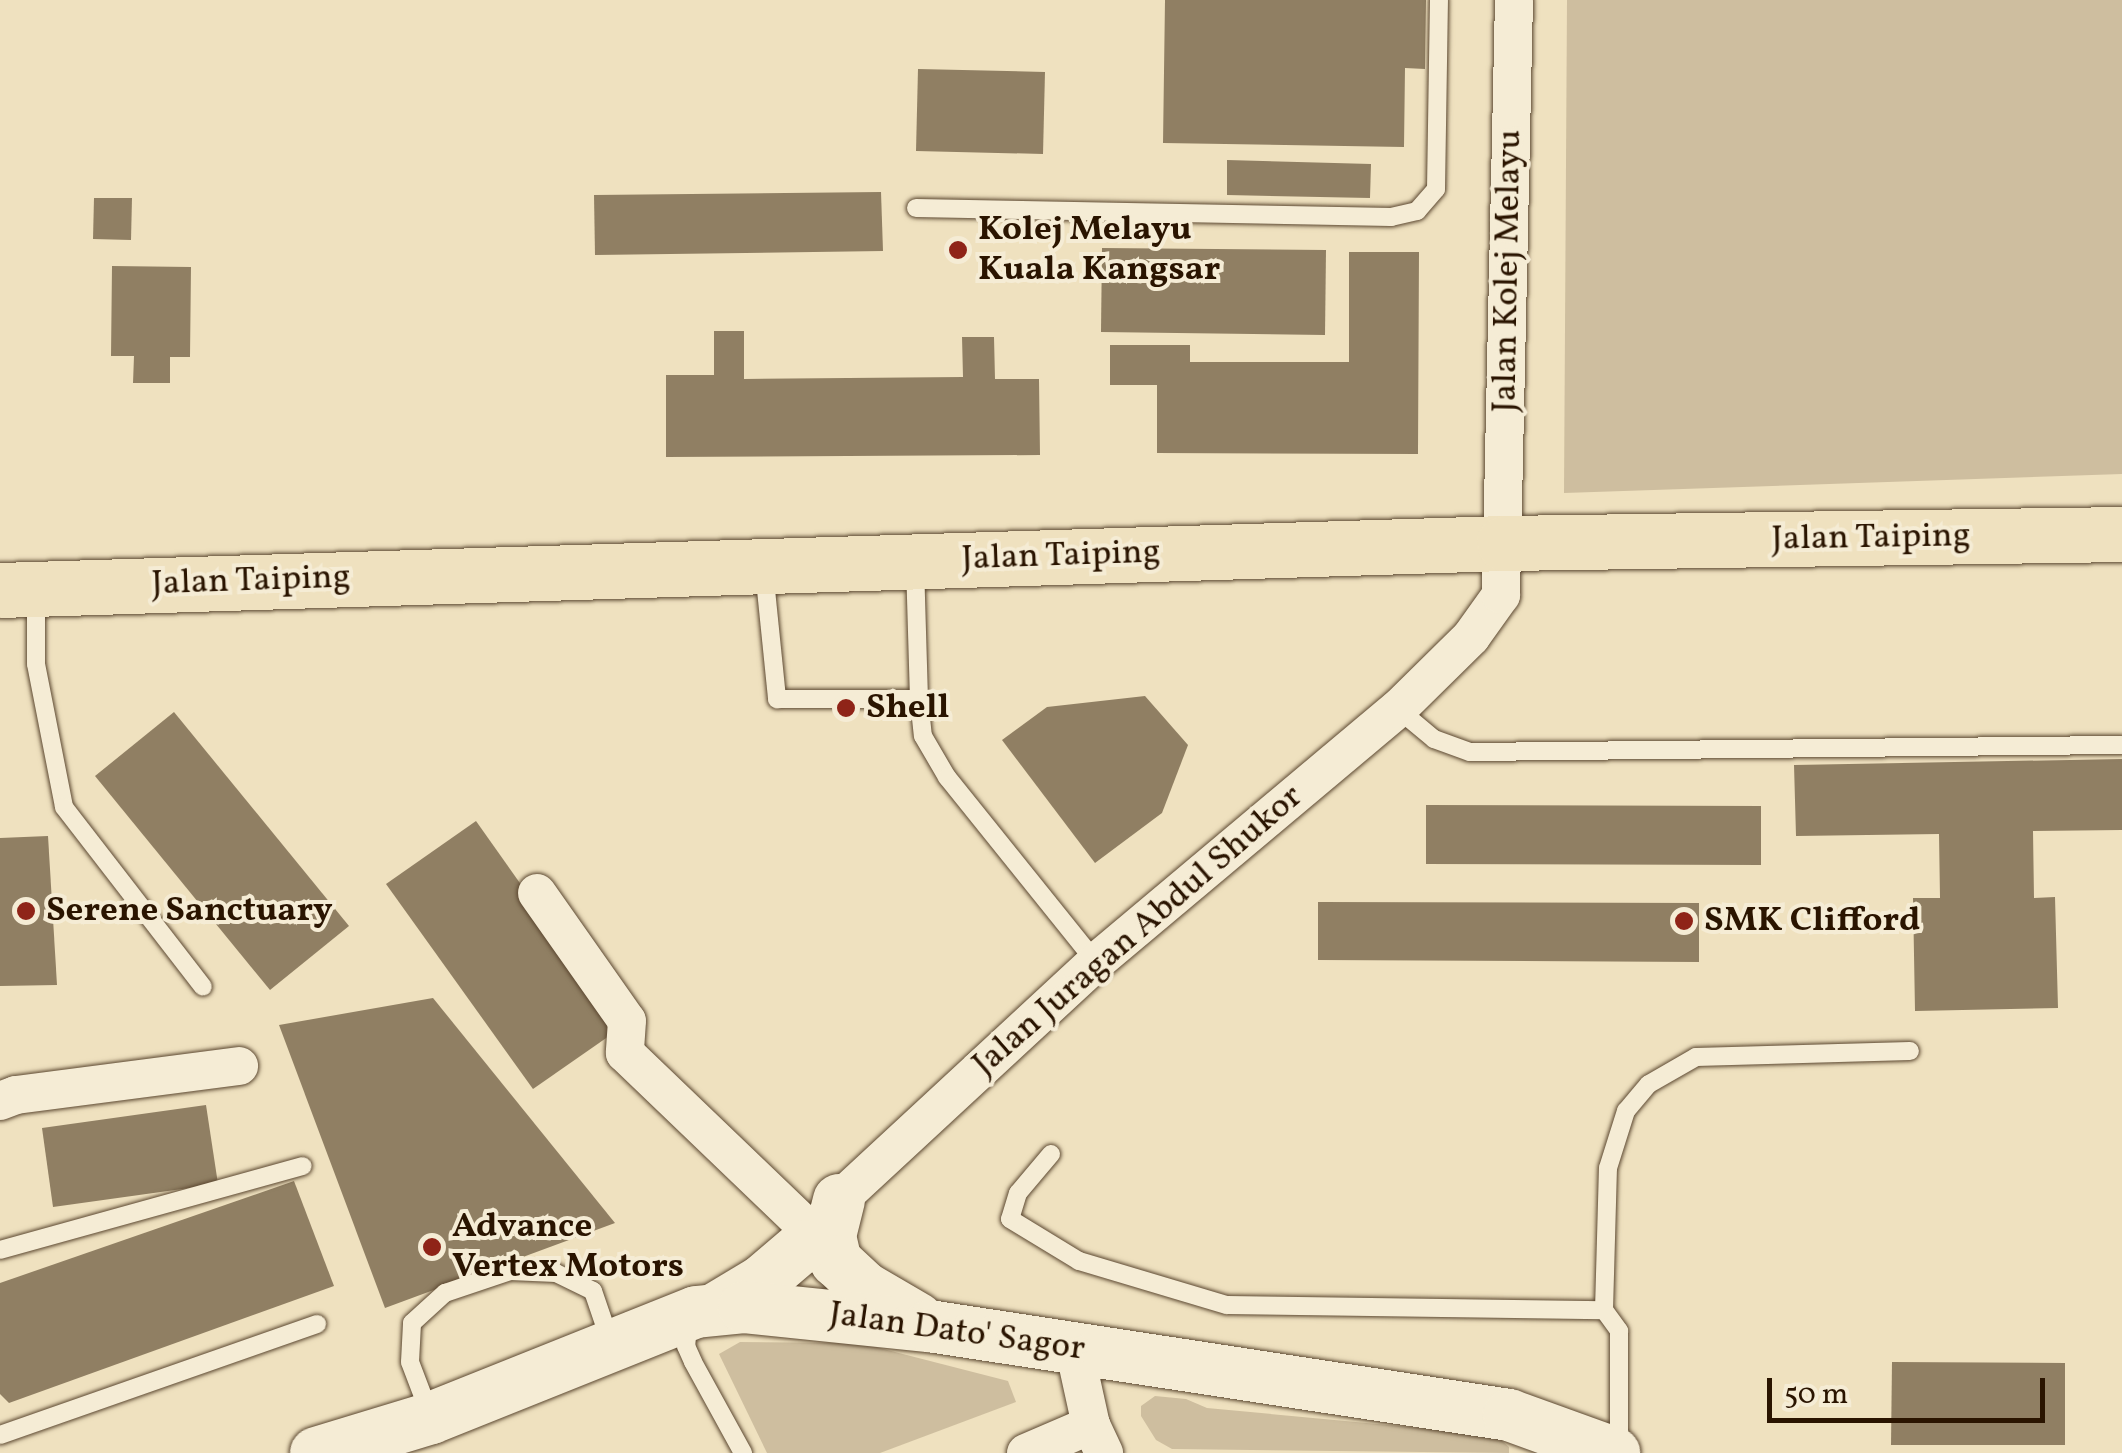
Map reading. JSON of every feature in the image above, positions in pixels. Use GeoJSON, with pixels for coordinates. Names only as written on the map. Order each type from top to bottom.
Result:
{"type":"FeatureCollection","features":[{"type":"Feature","properties":{"kind":"highway","name":"Jalan Taiping"},"geometry":{"type":"LineString","coordinates":[[18,589],[1504,542],[2122,534]]}},
{"type":"Feature","properties":{"kind":"main road"},"geometry":{"type":"LineString","coordinates":[[333,1451],[612,1348],[778,1275],[830,1236],[836,1261],[865,1288],[930,1326]]}},
{"type":"Feature","properties":{"kind":"main road","name":"Jalan Dato' Sagor"},"geometry":{"type":"LineString","coordinates":[[778,1275],[930,1326],[1509,1414],[1616,1453]]}},
{"type":"Feature","properties":{"kind":"street","name":"Jalan Kolej Melayu"},"geometry":{"type":"LineString","coordinates":[[1504,542],[1514,0]]}},
{"type":"Feature","properties":{"kind":"street","name":"Jalan Juragan Abdul Shukor"},"geometry":{"type":"LineString","coordinates":[[778,1275],[1096,962],[1398,708],[1471,637],[1502,596],[1504,542]]}},
{"type":"Feature","properties":{"kind":"street"},"geometry":{"type":"LineString","coordinates":[[537,894],[627,1021],[625,1052],[778,1275]]}},
{"type":"Feature","properties":{"kind":"street"},"geometry":{"type":"LineString","coordinates":[[0,1102],[16,1095],[239,1066]]}},
{"type":"Feature","properties":{"kind":"street"},"geometry":{"type":"LineString","coordinates":[[1026,1453],[1098,1439],[1074,1348]]}},
{"type":"Feature","properties":{"kind":"lane"},"geometry":{"type":"LineString","coordinates":[[916,208],[1391,217],[1417,211],[1436,189],[1439,0]]}},
{"type":"Feature","properties":{"kind":"lane"},"geometry":{"type":"LineString","coordinates":[[914,560],[923,736],[947,777],[1096,962]]}},
{"type":"Feature","properties":{"kind":"lane"},"geometry":{"type":"LineString","coordinates":[[764,564],[777,699],[919,699]]}},
{"type":"Feature","properties":{"kind":"lane"},"geometry":{"type":"LineString","coordinates":[[18,589],[64,808],[203,987]]}},
{"type":"Feature","properties":{"kind":"lane"},"geometry":{"type":"LineString","coordinates":[[1398,708],[1434,739],[1470,752],[2122,745]]}},
{"type":"Feature","properties":{"kind":"lane"},"geometry":{"type":"LineString","coordinates":[[1616,1453],[1618,1331],[1604,1310],[1608,1168],[1626,1111],[1650,1084],[1696,1057],[1734,1052],[1910,1052]]}},
{"type":"Feature","properties":{"kind":"lane"},"geometry":{"type":"LineString","coordinates":[[1051,1154],[1018,1193],[1010,1218],[1078,1261],[1226,1305],[1604,1310]]}},
{"type":"Feature","properties":{"kind":"lane"},"geometry":{"type":"LineString","coordinates":[[0,1250],[303,1166]]}},
{"type":"Feature","properties":{"kind":"lane"},"geometry":{"type":"LineString","coordinates":[[431,1418],[410,1362],[412,1323],[445,1293],[510,1272],[556,1273],[594,1291],[612,1348]]}},
{"type":"Feature","properties":{"kind":"lane"},"geometry":{"type":"LineString","coordinates":[[743,1453],[686,1346],[686,1328],[778,1275]]}},
{"type":"Feature","properties":{"kind":"lane"},"geometry":{"type":"LineString","coordinates":[[0,1434],[316,1324]]}},
{"type":"Feature","properties":{"kind":"shaded area"},"geometry":{"type":"Polygon","coordinates":[[[1567,0],[2122,0],[2122,474],[1564,493],[1567,0]]]}},
{"type":"Feature","properties":{"kind":"shaded area"},"geometry":{"type":"Polygon","coordinates":[[[740,1342],[860,1343],[1008,1381],[1016,1402],[880,1453],[767,1453],[719,1354],[740,1342]]]}},
{"type":"Feature","properties":{"kind":"shaded area"},"geometry":{"type":"Polygon","coordinates":[[[1155,1396],[1186,1399],[1207,1408],[1495,1435],[1509,1447],[1509,1453],[1172,1449],[1156,1440],[1141,1416],[1141,1406],[1155,1396]]]}},
{"type":"Feature","properties":{"kind":"building"},"geometry":{"type":"Polygon","coordinates":[[[1165,0],[1426,0],[1425,69],[1405,68],[1404,147],[1163,143],[1165,0]]]}},
{"type":"Feature","properties":{"kind":"building"},"geometry":{"type":"Polygon","coordinates":[[[918,69],[1045,72],[1043,154],[916,151],[918,69]]]}},
{"type":"Feature","properties":{"kind":"building"},"geometry":{"type":"Polygon","coordinates":[[[1227,160],[1371,164],[1370,198],[1227,195],[1227,160]]]}},
{"type":"Feature","properties":{"kind":"building"},"geometry":{"type":"Polygon","coordinates":[[[881,192],[883,251],[595,255],[594,195],[881,192]]]}},
{"type":"Feature","properties":{"kind":"building"},"geometry":{"type":"Polygon","coordinates":[[[94,198],[132,198],[131,240],[93,239],[94,198]]]}},
{"type":"Feature","properties":{"kind":"building"},"geometry":{"type":"Polygon","coordinates":[[[1102,248],[1326,250],[1325,335],[1101,332],[1102,248]]]}},
{"type":"Feature","properties":{"kind":"building"},"geometry":{"type":"Polygon","coordinates":[[[1349,252],[1419,252],[1418,454],[1157,453],[1157,385],[1110,385],[1110,345],[1190,345],[1190,362],[1349,362],[1349,252]]]}},
{"type":"Feature","properties":{"kind":"building"},"geometry":{"type":"Polygon","coordinates":[[[112,266],[191,267],[190,357],[170,357],[170,383],[133,383],[134,356],[111,356],[112,266]]]}},
{"type":"Feature","properties":{"kind":"building"},"geometry":{"type":"Polygon","coordinates":[[[714,331],[744,331],[744,379],[963,377],[962,337],[994,337],[995,379],[1039,379],[1040,455],[666,457],[666,375],[714,375],[714,331]]]}},
{"type":"Feature","properties":{"kind":"building"},"geometry":{"type":"Polygon","coordinates":[[[1145,696],[1188,745],[1162,813],[1095,863],[1002,740],[1047,707],[1145,696]]]}},
{"type":"Feature","properties":{"kind":"building"},"geometry":{"type":"Polygon","coordinates":[[[174,712],[349,926],[270,990],[95,776],[174,712]]]}},
{"type":"Feature","properties":{"kind":"building"},"geometry":{"type":"Polygon","coordinates":[[[2122,759],[2122,830],[2033,831],[2034,898],[2055,897],[2058,1008],[1915,1011],[1913,898],[1940,898],[1939,834],[1796,836],[1794,765],[2122,759]]]}},
{"type":"Feature","properties":{"kind":"building"},"geometry":{"type":"Polygon","coordinates":[[[1426,805],[1761,806],[1761,865],[1426,864],[1426,805]]]}},
{"type":"Feature","properties":{"kind":"building"},"geometry":{"type":"Polygon","coordinates":[[[476,821],[622,1027],[533,1089],[386,884],[476,821]]]}},
{"type":"Feature","properties":{"kind":"building","name":"Serene Sanctuary"},"geometry":{"type":"Polygon","coordinates":[[[48,836],[57,985],[0,986],[0,838],[48,836]]]}},
{"type":"Feature","properties":{"kind":"building"},"geometry":{"type":"Polygon","coordinates":[[[1318,902],[1699,903],[1699,962],[1318,960],[1318,902]]]}},
{"type":"Feature","properties":{"kind":"building"},"geometry":{"type":"Polygon","coordinates":[[[433,998],[615,1223],[385,1308],[279,1025],[433,998]]]}},
{"type":"Feature","properties":{"kind":"building"},"geometry":{"type":"Polygon","coordinates":[[[206,1105],[218,1184],[53,1207],[42,1128],[206,1105]]]}},
{"type":"Feature","properties":{"kind":"building"},"geometry":{"type":"Polygon","coordinates":[[[294,1181],[334,1286],[9,1403],[0,1394],[0,1283],[294,1181]]]}},
{"type":"Feature","properties":{"kind":"building"},"geometry":{"type":"Polygon","coordinates":[[[1892,1362],[2065,1363],[2065,1445],[1891,1445],[1892,1362]]]}},
{"type":"Feature","properties":{"kind":"place","name":"Kolej Melayu Kuala Kangsar"},"geometry":{"type":"Point","coordinates":[958,250]}},
{"type":"Feature","properties":{"kind":"place","name":"Shell"},"geometry":{"type":"Point","coordinates":[846,708]}},
{"type":"Feature","properties":{"kind":"place","name":"Serene Sanctuary"},"geometry":{"type":"Point","coordinates":[26,911]}},
{"type":"Feature","properties":{"kind":"place","name":"SMK Clifford"},"geometry":{"type":"Point","coordinates":[1684,921]}},
{"type":"Feature","properties":{"kind":"place","name":"Advance Vertex Motors"},"geometry":{"type":"Point","coordinates":[432,1247]}}]}
